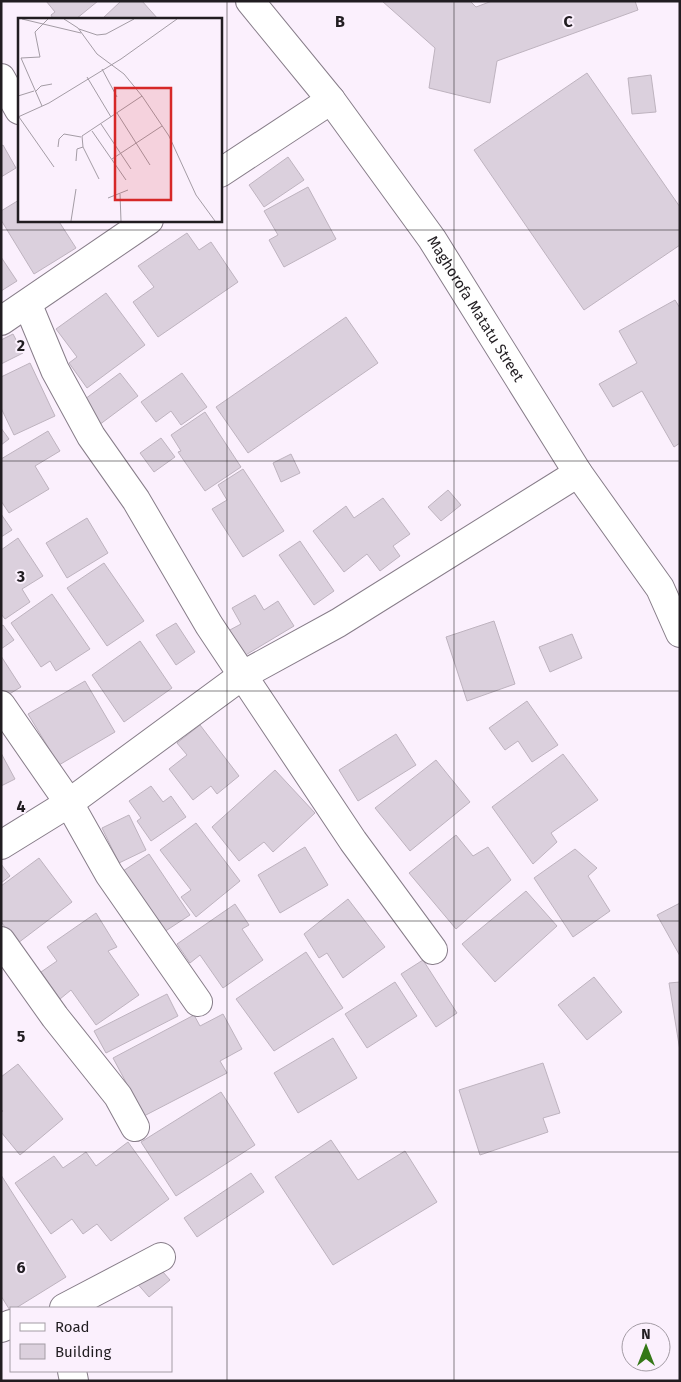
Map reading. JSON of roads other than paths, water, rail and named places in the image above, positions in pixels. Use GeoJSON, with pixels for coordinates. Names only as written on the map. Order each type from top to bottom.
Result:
{"type":"FeatureCollection","features":[{"type":"Feature","properties":{"kind":"street","name":"Maghorofa Matatu Street"},"geometry":{"type":"LineString","coordinates":[[250,1],[331,100],[432,239],[578,473],[660,588],[680,633]]}},
{"type":"Feature","properties":{"kind":"street"},"geometry":{"type":"LineString","coordinates":[[1,78],[18,108]]}},
{"type":"Feature","properties":{"kind":"street"},"geometry":{"type":"LineString","coordinates":[[221,172],[331,100]]}},
{"type":"Feature","properties":{"kind":"street"},"geometry":{"type":"LineString","coordinates":[[1,321],[148,221]]}},
{"type":"Feature","properties":{"kind":"street"},"geometry":{"type":"LineString","coordinates":[[28,304],[55,370],[91,436],[136,500],[209,625],[353,841],[433,950]]}},
{"type":"Feature","properties":{"kind":"street"},"geometry":{"type":"LineString","coordinates":[[1,845],[69,803],[243,674],[338,622],[578,473]]}},
{"type":"Feature","properties":{"kind":"street"},"geometry":{"type":"LineString","coordinates":[[1,705],[69,803],[109,874],[198,1002]]}},
{"type":"Feature","properties":{"kind":"street"},"geometry":{"type":"LineString","coordinates":[[1,941],[55,1017],[118,1096],[135,1128]]}},
{"type":"Feature","properties":{"kind":"street"},"geometry":{"type":"LineString","coordinates":[[67,1307],[161,1258]]}}]}
